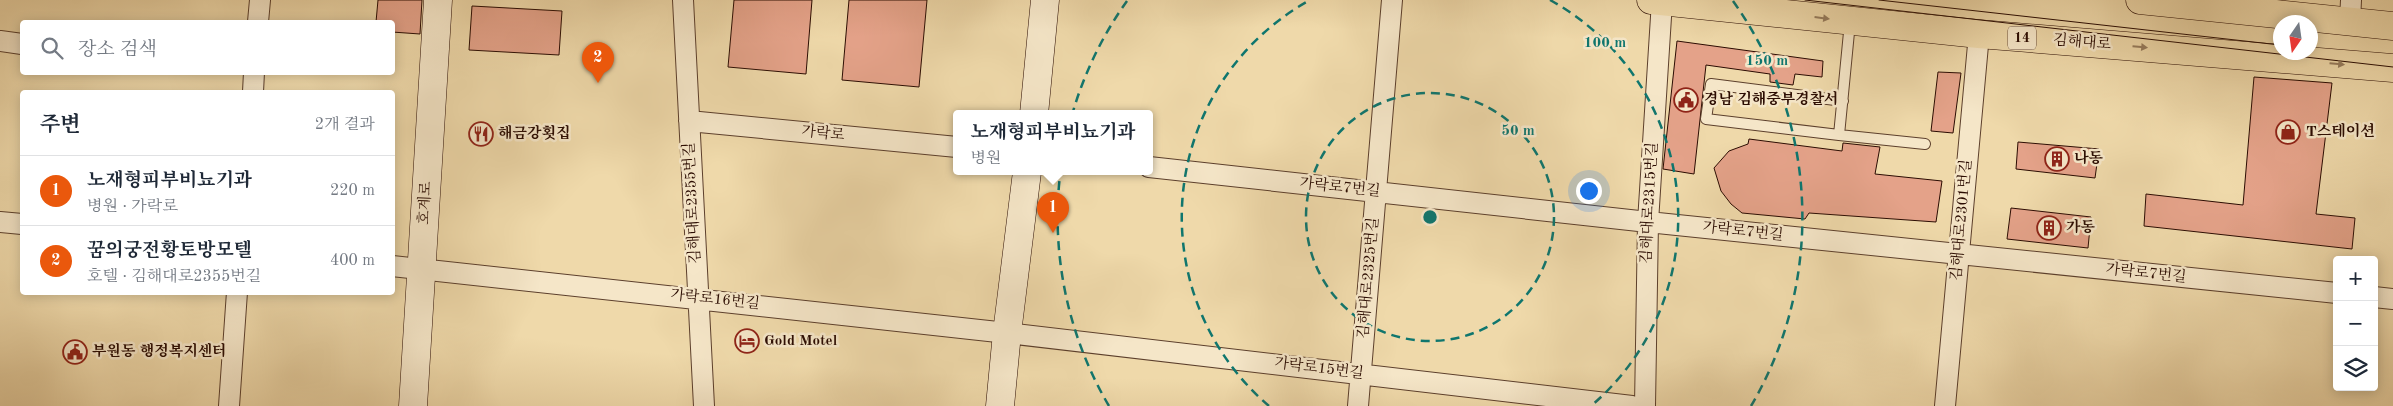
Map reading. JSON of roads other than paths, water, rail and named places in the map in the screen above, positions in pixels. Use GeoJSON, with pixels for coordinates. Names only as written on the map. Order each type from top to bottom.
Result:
{"type":"FeatureCollection","features":[{"type":"Feature","properties":{"kind":"main road","name":"호계로"},"geometry":{"type":"LineString","coordinates":[[413,406],[438,0]]}},
{"type":"Feature","properties":{"kind":"main road"},"geometry":{"type":"LineString","coordinates":[[1034,110],[1045,0]]}},
{"type":"Feature","properties":{"kind":"main road"},"geometry":{"type":"LineString","coordinates":[[2140,0],[2351,11],[2393,26]]}},
{"type":"Feature","properties":{"kind":"main road","name":"김해대로"},"geometry":{"type":"LineString","coordinates":[[1657,1],[1979,34],[2393,68]]}},
{"type":"Feature","properties":{"kind":"main road"},"geometry":{"type":"LineString","coordinates":[[1000,406],[1027,175]]}},
{"type":"Feature","properties":{"kind":"street"},"geometry":{"type":"LineString","coordinates":[[258,20],[260,0]]}},
{"type":"Feature","properties":{"kind":"street","name":"김해대로2355번길"},"geometry":{"type":"LineString","coordinates":[[682,0],[704,406]]}},
{"type":"Feature","properties":{"kind":"street","name":"김해대로2325번길"},"geometry":{"type":"LineString","coordinates":[[1358,406],[1392,0]]}},
{"type":"Feature","properties":{"kind":"street","name":"김해대로2315번길"},"geometry":{"type":"LineString","coordinates":[[1645,406],[1648,222],[1657,1]]}},
{"type":"Feature","properties":{"kind":"street","name":"김해대로2301번길"},"geometry":{"type":"LineString","coordinates":[[1944,406],[1979,34]]}},
{"type":"Feature","properties":{"kind":"street"},"geometry":{"type":"LineString","coordinates":[[0,41],[20,44]]}},
{"type":"Feature","properties":{"kind":"street"},"geometry":{"type":"LineString","coordinates":[[253,90],[254,75]]}},
{"type":"Feature","properties":{"kind":"street","name":"가락로"},"geometry":{"type":"LineString","coordinates":[[689,121],[953,147]]}},
{"type":"Feature","properties":{"kind":"street","name":"가락로7번길"},"geometry":{"type":"LineString","coordinates":[[1153,168],[2333,293]]}},
{"type":"Feature","properties":{"kind":"street"},"geometry":{"type":"LineString","coordinates":[[0,222],[20,224]]}},
{"type":"Feature","properties":{"kind":"street","name":"가락로16번길"},"geometry":{"type":"LineString","coordinates":[[395,266],[1007,333]]}},
{"type":"Feature","properties":{"kind":"street"},"geometry":{"type":"LineString","coordinates":[[229,406],[237,295]]}},
{"type":"Feature","properties":{"kind":"street"},"geometry":{"type":"LineString","coordinates":[[2378,297],[2393,299]]}},
{"type":"Feature","properties":{"kind":"street","name":"가락로15번길"},"geometry":{"type":"LineString","coordinates":[[1007,333],[1632,406]]}},
{"type":"Feature","properties":{"kind":"lane"},"geometry":{"type":"LineString","coordinates":[[1839,135],[1850,21]]}},
{"type":"Feature","properties":{"kind":"lane"},"geometry":{"type":"LineString","coordinates":[[1843,100],[1711,84],[1706,118],[1925,144]]}},
{"type":"Feature","properties":{"kind":"tram line"},"geometry":{"type":"LineString","coordinates":[[1805,0],[2393,67]]}},
{"type":"Feature","properties":{"kind":"tram line"},"geometry":{"type":"LineString","coordinates":[[1879,0],[2273,44]]}},
{"type":"Feature","properties":{"kind":"place","name":"꿈의궁전황토방모텔"},"geometry":{"type":"Point","coordinates":[598,83]}},
{"type":"Feature","properties":{"kind":"place","name":"경남 김해중부경찰서"},"geometry":{"type":"Point","coordinates":[1686,100]}},
{"type":"Feature","properties":{"kind":"place","name":"T스테이션"},"geometry":{"type":"Point","coordinates":[2288,132]}},
{"type":"Feature","properties":{"kind":"place","name":"해금강횟집"},"geometry":{"type":"Point","coordinates":[481,134]}},
{"type":"Feature","properties":{"kind":"place","name":"나동"},"geometry":{"type":"Point","coordinates":[2057,159]}},
{"type":"Feature","properties":{"kind":"place","name":"가동"},"geometry":{"type":"Point","coordinates":[2049,228]}},
{"type":"Feature","properties":{"kind":"place","name":"노재형피부비뇨기과"},"geometry":{"type":"Point","coordinates":[1053,233]}},
{"type":"Feature","properties":{"kind":"place","name":"Gold Motel"},"geometry":{"type":"Point","coordinates":[747,341]}},
{"type":"Feature","properties":{"kind":"place","name":"부원동 행정복지센터"},"geometry":{"type":"Point","coordinates":[75,352]}}]}
